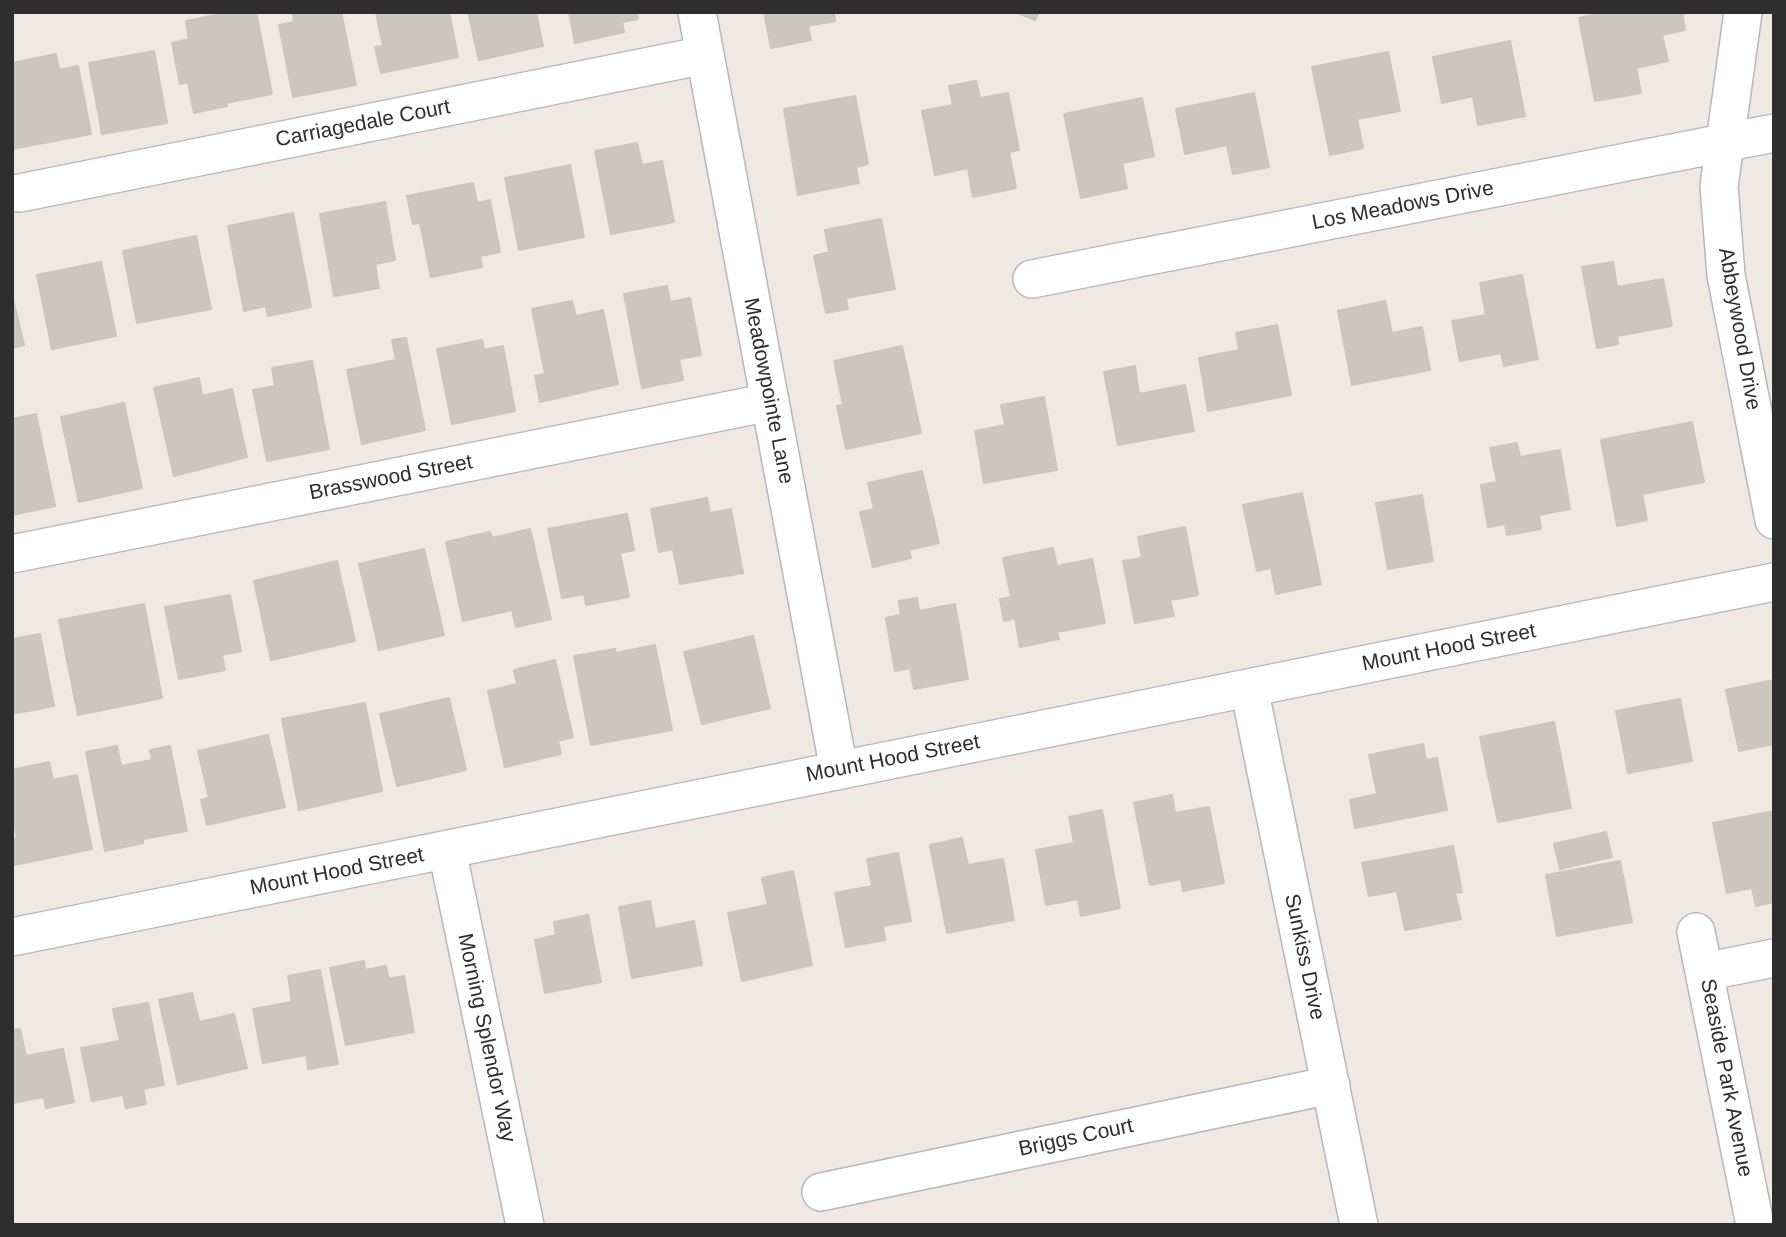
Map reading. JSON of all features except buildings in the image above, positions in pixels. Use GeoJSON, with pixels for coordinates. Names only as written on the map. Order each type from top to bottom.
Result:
{"type":"FeatureCollection","features":[{"type":"Feature","properties":{"kind":"street","name":"Meadowpointe Lane"},"geometry":{"type":"LineString","coordinates":[[697,12],[839,770]]}},
{"type":"Feature","properties":{"kind":"street","name":"Abbeywood Drive"},"geometry":{"type":"LineString","coordinates":[[1743,12],[1719,186],[1726,275],[1774,520]]}},
{"type":"Feature","properties":{"kind":"street","name":"Carriagedale Court"},"geometry":{"type":"LineString","coordinates":[[20,193],[705,55]]}},
{"type":"Feature","properties":{"kind":"street","name":"Los Meadows Drive"},"geometry":{"type":"LineString","coordinates":[[1032,279],[1774,133]]}},
{"type":"Feature","properties":{"kind":"street","name":"Brasswood Street"},"geometry":{"type":"LineString","coordinates":[[12,554],[770,402]]}},
{"type":"Feature","properties":{"kind":"street","name":"Mount Hood Street"},"geometry":{"type":"LineString","coordinates":[[12,937],[1774,582]]}},
{"type":"Feature","properties":{"kind":"street","name":"Sunkiss Drive"},"geometry":{"type":"LineString","coordinates":[[1249,688],[1359,1225]]}},
{"type":"Feature","properties":{"kind":"street","name":"Morning Splendor Way"},"geometry":{"type":"LineString","coordinates":[[447,850],[525,1225]]}},
{"type":"Feature","properties":{"kind":"street","name":"Seaside Park Avenue"},"geometry":{"type":"LineString","coordinates":[[1696,932],[1755,1225]]}},
{"type":"Feature","properties":{"kind":"street"},"geometry":{"type":"LineString","coordinates":[[1704,972],[1774,958]]}},
{"type":"Feature","properties":{"kind":"street","name":"Briggs Court"},"geometry":{"type":"LineString","coordinates":[[821,1192],[1331,1085]]}}]}
